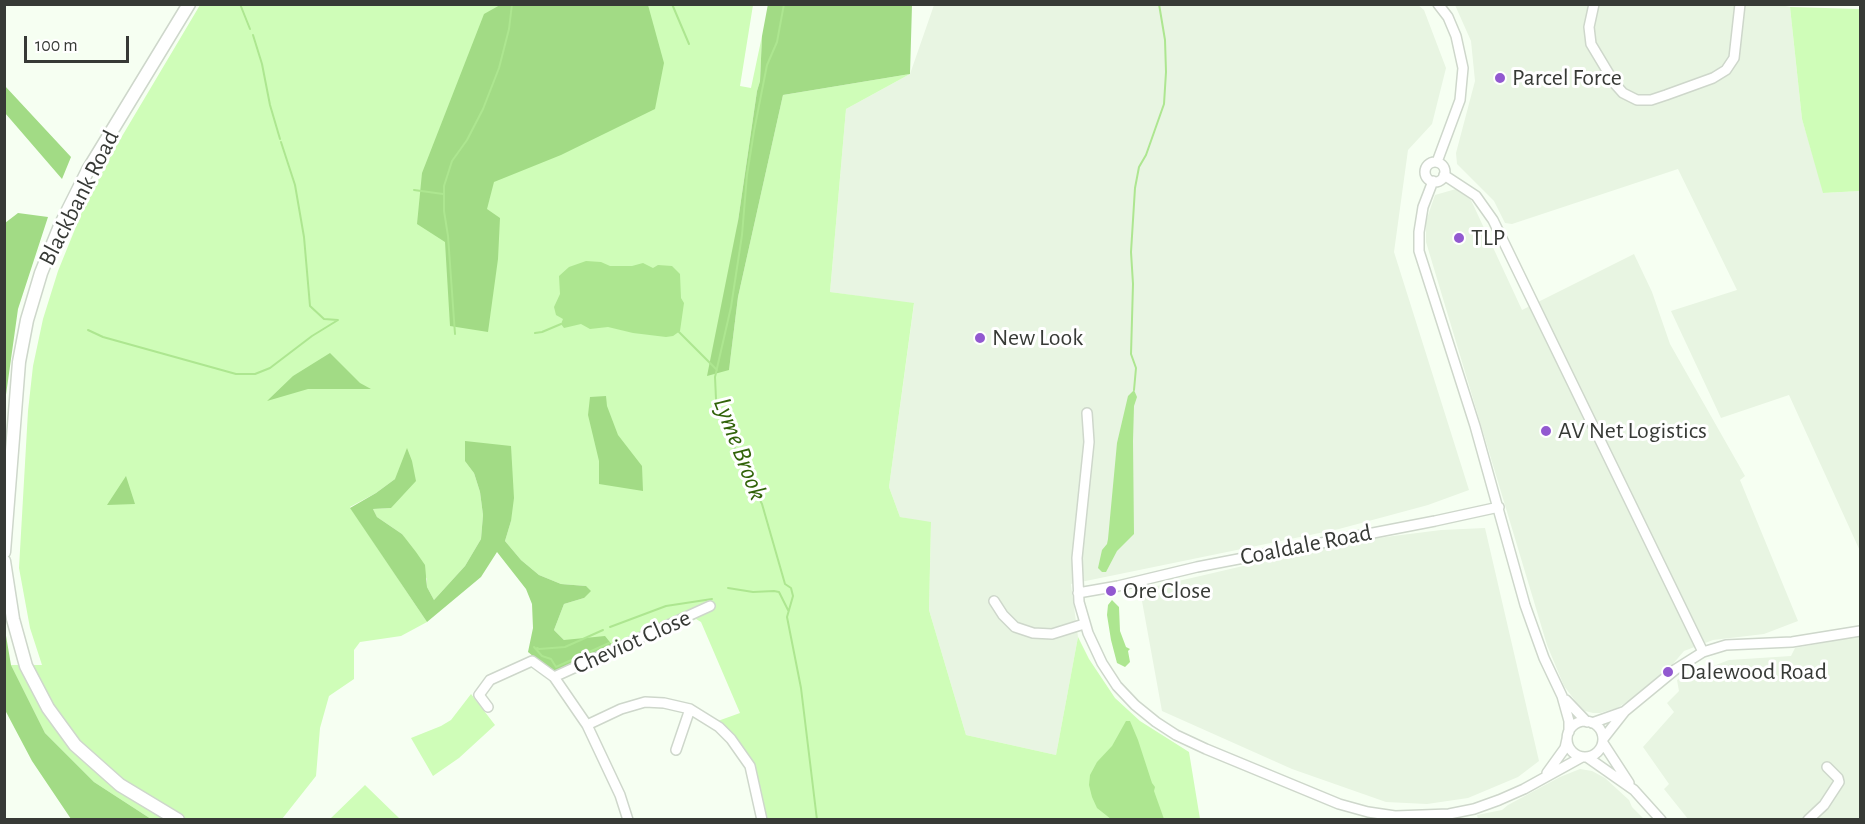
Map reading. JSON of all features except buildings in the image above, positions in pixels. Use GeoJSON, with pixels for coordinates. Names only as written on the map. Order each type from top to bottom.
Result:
{"type":"FeatureCollection","features":[{"type":"Feature","properties":{"kind":"main road","name":"Blackbank Road"},"geometry":{"type":"LineString","coordinates":[[4,552],[19,362],[27,320],[41,273],[60,226],[88,170],[189,4]]}},
{"type":"Feature","properties":{"kind":"main road"},"geometry":{"type":"LineString","coordinates":[[4,561],[13,619],[26,666],[48,708],[75,746],[120,785],[178,819]]}},
{"type":"Feature","properties":{"kind":"street"},"geometry":{"type":"LineString","coordinates":[[1437,162],[1460,100],[1463,68],[1456,36],[1448,17],[1438,4]]}},
{"type":"Feature","properties":{"kind":"street"},"geometry":{"type":"LineString","coordinates":[[1594,4],[1589,27],[1591,44],[1615,84],[1623,93],[1637,100],[1650,100],[1666,95],[1713,78],[1726,70],[1734,58],[1740,4]]}},
{"type":"Feature","properties":{"kind":"street"},"geometry":{"type":"LineString","coordinates":[[1437,162],[1443,166],[1444,175]]}},
{"type":"Feature","properties":{"kind":"street"},"geometry":{"type":"LineString","coordinates":[[1437,162],[1428,165],[1425,170],[1427,177],[1438,181],[1444,175]]}},
{"type":"Feature","properties":{"kind":"street"},"geometry":{"type":"LineString","coordinates":[[1444,175],[1476,196],[1493,220],[1703,652]]}},
{"type":"Feature","properties":{"kind":"street"},"geometry":{"type":"LineString","coordinates":[[1433,181],[1423,207],[1419,251],[1499,507],[1525,605],[1544,658],[1562,696],[1569,721],[1570,749],[1634,790]]}},
{"type":"Feature","properties":{"kind":"street"},"geometry":{"type":"LineString","coordinates":[[1087,413],[1089,442],[1077,558],[1078,593],[1084,624],[1102,663],[1135,705],[1176,735],[1339,804],[1395,816],[1449,814],[1499,800],[1596,753],[1625,711],[1676,669],[1703,652],[1726,645],[1803,641],[1860,630]]}},
{"type":"Feature","properties":{"kind":"street","name":"Coaldale Road"},"geometry":{"type":"LineString","coordinates":[[1078,593],[1499,507]]}},
{"type":"Feature","properties":{"kind":"street"},"geometry":{"type":"LineString","coordinates":[[994,601],[1015,627],[1033,633],[1052,634],[1084,624]]}},
{"type":"Feature","properties":{"kind":"street","name":"Cheviot Close"},"geometry":{"type":"LineString","coordinates":[[554,677],[710,606]]}},
{"type":"Feature","properties":{"kind":"street"},"geometry":{"type":"LineString","coordinates":[[488,707],[479,695],[490,680],[532,661],[554,677],[587,725],[620,795],[628,819]]}},
{"type":"Feature","properties":{"kind":"street"},"geometry":{"type":"LineString","coordinates":[[1562,696],[1589,722],[1599,728],[1603,741],[1634,790],[1661,819]]}},
{"type":"Feature","properties":{"kind":"street"},"geometry":{"type":"LineString","coordinates":[[587,725],[621,709],[645,702],[664,703],[690,710],[719,727],[732,739],[750,766],[758,819]]}},
{"type":"Feature","properties":{"kind":"street"},"geometry":{"type":"LineString","coordinates":[[676,750],[690,710]]}},
{"type":"Feature","properties":{"kind":"street"},"geometry":{"type":"LineString","coordinates":[[1543,777],[1565,748],[1569,734],[1576,724],[1625,711]]}},
{"type":"Feature","properties":{"kind":"street"},"geometry":{"type":"LineString","coordinates":[[1808,819],[1824,805],[1839,782],[1827,766]]}},
{"type":"Feature","properties":{"kind":"shaded area"},"geometry":{"type":"Polygon","coordinates":[[[768,4],[912,5],[910,74],[783,95],[738,297],[729,370],[707,376],[738,221],[760,81],[762,36],[768,4]]]}},
{"type":"Feature","properties":{"kind":"shaded area"},"geometry":{"type":"Polygon","coordinates":[[[1776,4],[1790,7],[1802,119],[1824,193],[1860,191],[1860,551],[1789,395],[1721,418],[1671,311],[1737,290],[1678,169],[1512,224],[1505,223],[1494,201],[1457,164],[1456,153],[1475,81],[1471,41],[1455,5],[1776,4]]]}},
{"type":"Feature","properties":{"kind":"shaded area"},"geometry":{"type":"Polygon","coordinates":[[[200,5],[753,5],[740,86],[751,88],[762,36],[760,81],[738,221],[729,370],[738,297],[783,95],[910,74],[846,109],[830,292],[914,303],[889,487],[900,517],[931,522],[929,610],[966,735],[1056,755],[1078,637],[1089,659],[1115,698],[1140,721],[1189,752],[1200,819],[757,819],[748,772],[737,750],[715,722],[740,713],[701,622],[696,619],[618,654],[613,646],[564,640],[554,630],[564,604],[584,598],[586,586],[561,584],[539,575],[521,560],[505,541],[511,521],[465,461],[474,473],[480,492],[483,515],[481,539],[465,566],[434,600],[427,587],[427,579],[402,534],[377,517],[373,509],[391,508],[395,479],[376,493],[350,507],[427,622],[401,636],[360,642],[354,650],[354,679],[329,696],[320,728],[316,776],[282,819],[151,819],[94,782],[45,733],[11,665],[42,665],[30,628],[19,568],[28,411],[33,366],[43,319],[58,271],[84,207],[115,148],[200,5]]]}},
{"type":"Feature","properties":{"kind":"shaded area"},"geometry":{"type":"Polygon","coordinates":[[[500,5],[648,5],[664,63],[655,109],[561,155],[494,182],[487,209],[500,218],[498,259],[488,332],[450,326],[445,242],[417,224],[422,173],[484,14],[500,5]]]}},
{"type":"Feature","properties":{"kind":"shaded area"},"geometry":{"type":"Polygon","coordinates":[[[934,5],[1418,5],[1424,10],[1446,68],[1432,124],[1408,150],[1394,252],[1469,490],[1428,505],[1339,529],[1071,584],[1078,637],[1056,755],[966,735],[929,610],[931,523],[900,517],[889,487],[914,304],[830,292],[846,109],[910,74],[934,5]]]}},
{"type":"Feature","properties":{"kind":"shaded area"},"geometry":{"type":"Polygon","coordinates":[[[1790,7],[1860,9],[1860,191],[1823,193],[1802,119],[1790,7]]]}},
{"type":"Feature","properties":{"kind":"shaded area"},"geometry":{"type":"Polygon","coordinates":[[[5,86],[71,157],[62,179],[5,113],[5,86]]]}},
{"type":"Feature","properties":{"kind":"shaded area"},"geometry":{"type":"Polygon","coordinates":[[[1456,189],[1471,200],[1522,310],[1634,254],[1652,292],[1670,344],[1745,476],[1740,480],[1798,621],[1764,634],[1713,640],[1684,651],[1666,672],[1617,708],[1593,713],[1585,711],[1577,703],[1564,686],[1547,645],[1426,242],[1426,221],[1435,195],[1456,189]]]}},
{"type":"Feature","properties":{"kind":"shaded area"},"geometry":{"type":"Polygon","coordinates":[[[18,213],[48,217],[18,309],[5,402],[5,223],[18,213]]]}},
{"type":"Feature","properties":{"kind":"shaded area"},"geometry":{"type":"Polygon","coordinates":[[[586,261],[601,262],[610,266],[632,266],[643,263],[653,268],[658,265],[672,266],[680,274],[681,298],[684,303],[680,331],[673,336],[666,337],[608,327],[590,329],[581,324],[564,328],[561,324],[563,319],[556,315],[554,307],[560,294],[559,276],[569,267],[586,261]]]}},
{"type":"Feature","properties":{"kind":"shaded area"},"geometry":{"type":"Polygon","coordinates":[[[330,353],[360,383],[371,389],[308,389],[267,401],[293,376],[330,353]]]}},
{"type":"Feature","properties":{"kind":"shaded area"},"geometry":{"type":"Polygon","coordinates":[[[1134,390],[1137,397],[1134,406],[1133,441],[1134,534],[1117,551],[1106,572],[1102,572],[1098,568],[1102,550],[1108,539],[1117,443],[1128,396],[1134,390]]]}},
{"type":"Feature","properties":{"kind":"shaded area"},"geometry":{"type":"Polygon","coordinates":[[[606,396],[607,406],[618,435],[642,466],[643,491],[599,484],[599,461],[588,415],[590,397],[606,396]]]}},
{"type":"Feature","properties":{"kind":"shaded area"},"geometry":{"type":"Polygon","coordinates":[[[465,441],[511,446],[514,498],[505,541],[521,560],[539,575],[561,584],[586,586],[591,591],[584,598],[564,604],[554,630],[564,640],[605,636],[613,646],[558,671],[550,670],[528,652],[533,628],[532,604],[526,589],[497,552],[481,577],[427,622],[350,508],[395,479],[407,448],[416,481],[391,508],[373,509],[377,517],[402,534],[425,565],[427,587],[434,600],[465,566],[481,539],[483,515],[480,492],[474,473],[465,461],[465,441]]]}},
{"type":"Feature","properties":{"kind":"shaded area"},"geometry":{"type":"Polygon","coordinates":[[[126,476],[135,504],[107,505],[126,476]]]}},
{"type":"Feature","properties":{"kind":"shaded area"},"geometry":{"type":"Polygon","coordinates":[[[1485,528],[1539,761],[1518,777],[1468,798],[1427,804],[1386,802],[1292,769],[1162,711],[1140,590],[1346,542],[1441,530],[1485,528]]]}},
{"type":"Feature","properties":{"kind":"shaded area"},"geometry":{"type":"Polygon","coordinates":[[[1112,600],[1119,607],[1120,631],[1126,647],[1130,649],[1128,651],[1130,662],[1125,667],[1117,663],[1111,640],[1107,615],[1108,605],[1112,600]]]}},
{"type":"Feature","properties":{"kind":"shaded area"},"geometry":{"type":"Polygon","coordinates":[[[4,624],[11,665],[45,733],[94,782],[151,819],[71,819],[32,761],[5,710],[4,624]]]}},
{"type":"Feature","properties":{"kind":"shaded area"},"geometry":{"type":"Polygon","coordinates":[[[1860,636],[1860,819],[1688,819],[1664,789],[1669,784],[1643,747],[1674,712],[1667,703],[1679,691],[1677,680],[1729,660],[1791,656],[1795,648],[1860,636]]]}},
{"type":"Feature","properties":{"kind":"shaded area"},"geometry":{"type":"Polygon","coordinates":[[[471,694],[495,725],[459,758],[433,776],[411,738],[451,720],[471,694]]]}},
{"type":"Feature","properties":{"kind":"shaded area"},"geometry":{"type":"Polygon","coordinates":[[[1126,721],[1130,721],[1138,740],[1164,819],[1111,819],[1097,808],[1092,797],[1089,785],[1090,775],[1097,762],[1112,746],[1126,721]]]}},
{"type":"Feature","properties":{"kind":"shaded area"},"geometry":{"type":"Polygon","coordinates":[[[1580,769],[1592,771],[1605,778],[1629,800],[1632,807],[1644,819],[1478,819],[1477,815],[1502,810],[1560,777],[1580,769]]]}},
{"type":"Feature","properties":{"kind":"shaded area"},"geometry":{"type":"Polygon","coordinates":[[[365,785],[400,819],[330,819],[365,785]]]}},
{"type":"Feature","properties":{"kind":"waterway"},"geometry":{"type":"LineString","coordinates":[[240,4],[250,29]]}},
{"type":"Feature","properties":{"kind":"waterway"},"geometry":{"type":"LineString","coordinates":[[455,334],[444,211],[444,186],[452,161],[467,140],[483,109],[499,68],[509,29],[512,4]]}},
{"type":"Feature","properties":{"kind":"waterway"},"geometry":{"type":"LineString","coordinates":[[672,4],[689,44]]}},
{"type":"Feature","properties":{"kind":"waterway","name":"Lyme Brook"},"geometry":{"type":"LineString","coordinates":[[784,4],[777,42],[767,65],[754,131],[731,307],[715,377],[716,399],[722,418],[745,472],[762,504],[785,584],[791,588],[793,596],[787,617],[801,688],[817,820]]}},
{"type":"Feature","properties":{"kind":"waterway"},"geometry":{"type":"LineString","coordinates":[[1134,390],[1136,368],[1131,354],[1133,284],[1131,252],[1135,188],[1139,167],[1146,155],[1164,104],[1165,40],[1159,4]]}},
{"type":"Feature","properties":{"kind":"waterway"},"geometry":{"type":"LineString","coordinates":[[253,35],[280,139]]}},
{"type":"Feature","properties":{"kind":"waterway"},"geometry":{"type":"LineString","coordinates":[[88,330],[103,337],[236,374],[255,374],[270,368],[312,336],[338,320],[324,319],[310,306],[304,237],[295,185],[281,142]]}},
{"type":"Feature","properties":{"kind":"waterway"},"geometry":{"type":"LineString","coordinates":[[414,190],[443,194]]}},
{"type":"Feature","properties":{"kind":"waterway"},"geometry":{"type":"LineString","coordinates":[[535,333],[561,324]]}},
{"type":"Feature","properties":{"kind":"waterway"},"geometry":{"type":"LineString","coordinates":[[679,332],[717,370]]}},
{"type":"Feature","properties":{"kind":"waterway"},"geometry":{"type":"LineString","coordinates":[[728,588],[753,592],[779,592],[788,610]]}},
{"type":"Feature","properties":{"kind":"waterway"},"geometry":{"type":"LineString","coordinates":[[610,627],[666,606],[712,599]]}},
{"type":"Feature","properties":{"kind":"waterway"},"geometry":{"type":"LineString","coordinates":[[537,648],[565,647],[603,630]]}},
{"type":"Feature","properties":{"kind":"waterway"},"geometry":{"type":"LineString","coordinates":[[534,647],[542,656],[551,659],[556,667],[609,643]]}},
{"type":"Feature","properties":{"kind":"place","name":"Parcel Force"},"geometry":{"type":"Point","coordinates":[1500,78]}},
{"type":"Feature","properties":{"kind":"place","name":"TLP"},"geometry":{"type":"Point","coordinates":[1459,238]}},
{"type":"Feature","properties":{"kind":"place","name":"New Look"},"geometry":{"type":"Point","coordinates":[980,338]}},
{"type":"Feature","properties":{"kind":"place","name":"AV Net Logistics"},"geometry":{"type":"Point","coordinates":[1546,431]}},
{"type":"Feature","properties":{"kind":"place","name":"Ore Close"},"geometry":{"type":"Point","coordinates":[1111,591]}},
{"type":"Feature","properties":{"kind":"place","name":"Dalewood Road"},"geometry":{"type":"Point","coordinates":[1668,672]}}]}
